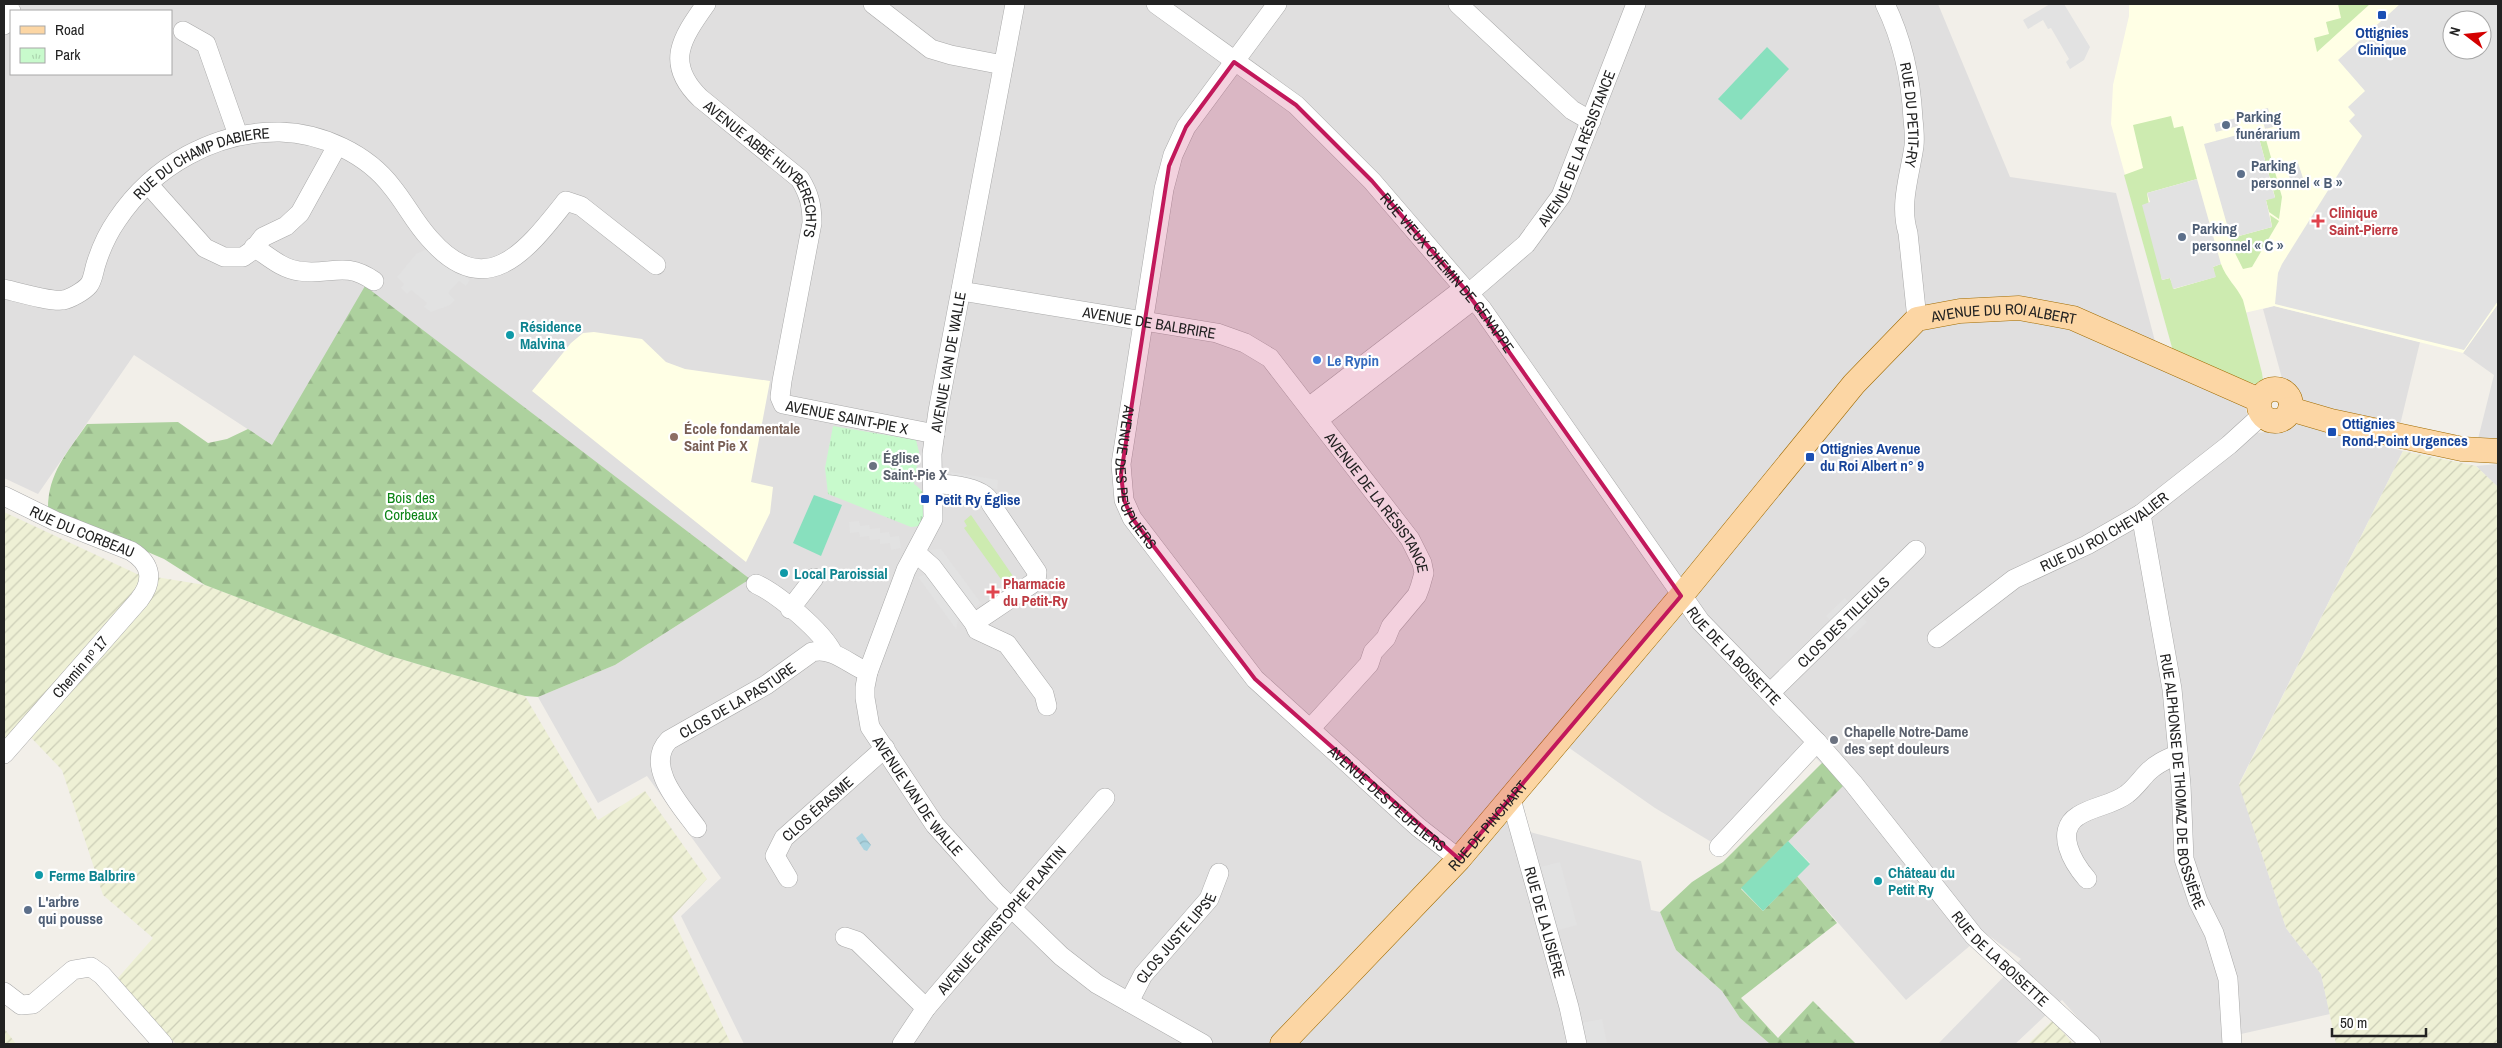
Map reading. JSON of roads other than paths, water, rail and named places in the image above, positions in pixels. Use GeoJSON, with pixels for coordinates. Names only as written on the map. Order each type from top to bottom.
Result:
{"type":"FeatureCollection","features":[{"type":"Feature","properties":{"kind":"main road","name":"AVENUE DU ROI ALBERT"},"geometry":{"type":"LineString","coordinates":[[1681,596],[1854,384],[1917,318],[1960,311],[2019,308],[2073,318],[2261,407]]}},
{"type":"Feature","properties":{"kind":"main road"},"geometry":{"type":"LineString","coordinates":[[2261,407],[2266,392],[2280,390],[2288,396],[2290,409],[2331,421],[2462,449],[2498,451]]}},
{"type":"Feature","properties":{"kind":"main road","name":"RUE DE PINCHART"},"geometry":{"type":"LineString","coordinates":[[1282,1044],[1459,859],[1681,596]]}},
{"type":"Feature","properties":{"kind":"street","name":"AVENUE ABBÉ HUYBERECHTS"},"geometry":{"type":"LineString","coordinates":[[706,4],[681,44],[679,64],[686,83],[700,98],[800,179],[810,195],[812,223],[782,381]]}},
{"type":"Feature","properties":{"kind":"street"},"geometry":{"type":"LineString","coordinates":[[873,4],[931,49],[951,55],[1003,64]]}},
{"type":"Feature","properties":{"kind":"street","name":"AVENUE VAN DE WALLE"},"geometry":{"type":"LineString","coordinates":[[1015,4],[935,434],[932,454],[934,484],[933,518],[900,583],[868,672],[864,687],[866,712],[870,726],[935,825],[996,894],[1076,969],[1097,984],[1207,1043]]}},
{"type":"Feature","properties":{"kind":"street","name":"RUE VIEUX CHEMIN DE GENAPPE"},"geometry":{"type":"LineString","coordinates":[[1156,4],[1296,105],[1372,182],[1469,294],[1554,410],[1681,596]]}},
{"type":"Feature","properties":{"kind":"street","name":"AVENUE DES PEUPLIERS"},"geometry":{"type":"LineString","coordinates":[[1277,4],[1193,116],[1173,155],[1164,189],[1121,464],[1122,483],[1128,509],[1254,678],[1418,827],[1459,859]]}},
{"type":"Feature","properties":{"kind":"street"},"geometry":{"type":"LineString","coordinates":[[1458,4],[1572,110],[1591,121]]}},
{"type":"Feature","properties":{"kind":"street","name":"AVENUE DE LA RÉSISTANCE"},"geometry":{"type":"LineString","coordinates":[[1310,729],[1369,664],[1374,652],[1386,638],[1391,626],[1417,595],[1424,572],[1420,556],[1410,539],[1314,414],[1469,294],[1517,253],[1542,226],[1565,188],[1636,4]]}},
{"type":"Feature","properties":{"kind":"street","name":"RUE DU PETIT-RY"},"geometry":{"type":"LineString","coordinates":[[1885,4],[1905,55],[1912,96],[1915,144],[1908,178],[1904,220],[1908,233],[1917,318]]}},
{"type":"Feature","properties":{"kind":"street"},"geometry":{"type":"LineString","coordinates":[[4,25],[10,13]]}},
{"type":"Feature","properties":{"kind":"street"},"geometry":{"type":"LineString","coordinates":[[183,31],[206,44],[238,136]]}},
{"type":"Feature","properties":{"kind":"street","name":"RUE DU CHAMP DABIERE"},"geometry":{"type":"LineString","coordinates":[[4,289],[61,301],[90,285],[110,231],[129,203],[174,162],[200,149],[238,136],[292,133],[337,146],[355,155],[392,187],[422,230],[442,252],[455,261],[471,268],[488,269],[508,261],[534,242],[566,201],[581,206],[656,265]]}},
{"type":"Feature","properties":{"kind":"street"},"geometry":{"type":"LineString","coordinates":[[148,184],[177,214],[197,240],[211,252],[224,257],[243,257],[263,238],[286,226],[300,213],[337,146]]}},
{"type":"Feature","properties":{"kind":"street"},"geometry":{"type":"LineString","coordinates":[[254,247],[282,266],[296,271],[314,272],[341,268],[354,271],[374,281]]}},
{"type":"Feature","properties":{"kind":"street","name":"AVENUE DE BALBRIRE"},"geometry":{"type":"LineString","coordinates":[[961,292],[1143,323],[1218,333],[1245,343],[1270,358],[1314,414]]}},
{"type":"Feature","properties":{"kind":"street","name":"AVENUE SAINT-PIE X"},"geometry":{"type":"LineString","coordinates":[[782,381],[780,397],[783,404],[935,434]]}},
{"type":"Feature","properties":{"kind":"street","name":"RUE DU ROI CHEVALIER"},"geometry":{"type":"LineString","coordinates":[[1937,638],[2014,579],[2087,545],[2141,514],[2183,483],[2261,407]]}},
{"type":"Feature","properties":{"kind":"street"},"geometry":{"type":"LineString","coordinates":[[934,484],[982,492],[989,498],[991,504],[1037,572],[1036,582],[974,623]]}},
{"type":"Feature","properties":{"kind":"street","name":"RUE DU CORBEAU"},"geometry":{"type":"LineString","coordinates":[[4,496],[55,521],[131,551],[142,558],[149,576]]}},
{"type":"Feature","properties":{"kind":"street","name":"RUE ALPHONSE DE THOMAZ DE BOSSIÈRE"},"geometry":{"type":"LineString","coordinates":[[2141,514],[2172,689],[2184,858],[2198,901],[2214,933],[2228,979],[2232,1044]]}},
{"type":"Feature","properties":{"kind":"street","name":"CLOS DES TILLEULS"},"geometry":{"type":"LineString","coordinates":[[1770,693],[1916,550]]}},
{"type":"Feature","properties":{"kind":"street"},"geometry":{"type":"LineString","coordinates":[[916,553],[932,566],[979,632],[1007,644],[1044,694],[1047,706]]}},
{"type":"Feature","properties":{"kind":"street","name":"Chemin nᵒ 17"},"geometry":{"type":"LineString","coordinates":[[4,754],[139,600],[146,589],[149,576]]}},
{"type":"Feature","properties":{"kind":"street"},"geometry":{"type":"LineString","coordinates":[[790,609],[802,597],[814,578]]}},
{"type":"Feature","properties":{"kind":"street"},"geometry":{"type":"LineString","coordinates":[[756,584],[773,592],[790,609],[821,634],[832,653],[855,668],[868,672]]}},
{"type":"Feature","properties":{"kind":"street","name":"RUE DE LA BOISETTE"},"geometry":{"type":"LineString","coordinates":[[1681,596],[1700,621],[1817,742],[1867,799],[1974,936],[2091,1044]]}},
{"type":"Feature","properties":{"kind":"street","name":"CLOS DE LA PASTURE"},"geometry":{"type":"LineString","coordinates":[[697,828],[663,778],[660,768],[663,746],[675,736],[766,685],[812,652],[820,650],[832,653]]}},
{"type":"Feature","properties":{"kind":"street"},"geometry":{"type":"LineString","coordinates":[[1720,847],[1817,742]]}},
{"type":"Feature","properties":{"kind":"street","name":"CLOS ÉRASME"},"geometry":{"type":"LineString","coordinates":[[788,878],[776,856],[784,838],[885,748]]}},
{"type":"Feature","properties":{"kind":"street"},"geometry":{"type":"LineString","coordinates":[[2087,879],[2077,868],[2068,846],[2068,828],[2073,820],[2079,815],[2119,799],[2130,792],[2159,762],[2178,754]]}},
{"type":"Feature","properties":{"kind":"street","name":"AVENUE CHRISTOPHE PLANTIN"},"geometry":{"type":"LineString","coordinates":[[902,1044],[926,1008],[1013,908],[1033,880],[1104,798]]}},
{"type":"Feature","properties":{"kind":"street","name":"RUE DE LA LISIÈRE"},"geometry":{"type":"LineString","coordinates":[[1511,799],[1569,1007],[1577,1044]]}},
{"type":"Feature","properties":{"kind":"street","name":"CLOS JUSTE LIPSE"},"geometry":{"type":"LineString","coordinates":[[1129,1002],[1143,975],[1208,899],[1219,873]]}},
{"type":"Feature","properties":{"kind":"street"},"geometry":{"type":"LineString","coordinates":[[845,937],[857,941],[926,1008]]}},
{"type":"Feature","properties":{"kind":"street"},"geometry":{"type":"LineString","coordinates":[[4,992],[20,1005],[34,1004],[73,970],[91,967],[102,975],[163,1044]]}},
{"type":"Feature","properties":{"kind":"water"},"geometry":{"type":"Polygon","coordinates":[[[862,833],[871,845],[867,851],[864,850],[856,838],[862,833]]]}},
{"type":"Feature","properties":{"kind":"place","name":"Ottignies Clinique"},"geometry":{"type":"Point","coordinates":[2382,15]}},
{"type":"Feature","properties":{"kind":"place","name":"Parking funérarium"},"geometry":{"type":"Point","coordinates":[2226,125]}},
{"type":"Feature","properties":{"kind":"place","name":"Parking personnel « B »"},"geometry":{"type":"Point","coordinates":[2241,174]}},
{"type":"Feature","properties":{"kind":"place","name":"Clinique Saint-Pierre"},"geometry":{"type":"Point","coordinates":[2318,221]}},
{"type":"Feature","properties":{"kind":"place","name":"Parking personnel « C »"},"geometry":{"type":"Point","coordinates":[2182,237]}},
{"type":"Feature","properties":{"kind":"place","name":"Résidence Malvina"},"geometry":{"type":"Point","coordinates":[510,335]}},
{"type":"Feature","properties":{"kind":"place","name":"Le Rypin"},"geometry":{"type":"Point","coordinates":[1317,360]}},
{"type":"Feature","properties":{"kind":"place","name":"Ottignies Rond-Point Urgences"},"geometry":{"type":"Point","coordinates":[2332,432]}},
{"type":"Feature","properties":{"kind":"place","name":"École fondamentale Saint Pie X"},"geometry":{"type":"Point","coordinates":[674,437]}},
{"type":"Feature","properties":{"kind":"place","name":"Ottignies Avenue du Roi Albert n° 9"},"geometry":{"type":"Point","coordinates":[1810,457]}},
{"type":"Feature","properties":{"kind":"place","name":"Église Saint-Pie X"},"geometry":{"type":"Point","coordinates":[873,466]}},
{"type":"Feature","properties":{"kind":"place","name":"Petit Ry Église"},"geometry":{"type":"Point","coordinates":[925,499]}},
{"type":"Feature","properties":{"kind":"place","name":"Local Paroissial"},"geometry":{"type":"Point","coordinates":[784,573]}},
{"type":"Feature","properties":{"kind":"place","name":"Pharmacie du Petit-Ry"},"geometry":{"type":"Point","coordinates":[993,592]}},
{"type":"Feature","properties":{"kind":"place","name":"Chapelle Notre-Dame des sept douleurs"},"geometry":{"type":"Point","coordinates":[1834,740]}},
{"type":"Feature","properties":{"kind":"place","name":"Ferme Balbrire"},"geometry":{"type":"Point","coordinates":[39,875]}},
{"type":"Feature","properties":{"kind":"place","name":"Château du Petit Ry"},"geometry":{"type":"Point","coordinates":[1878,881]}},
{"type":"Feature","properties":{"kind":"place","name":"L'arbre qui pousse"},"geometry":{"type":"Point","coordinates":[28,910]}},
{"type":"Feature","properties":{"kind":"park label","name":"Bois des Corbeaux"},"geometry":{"type":"Point","coordinates":[411,506]}}]}
